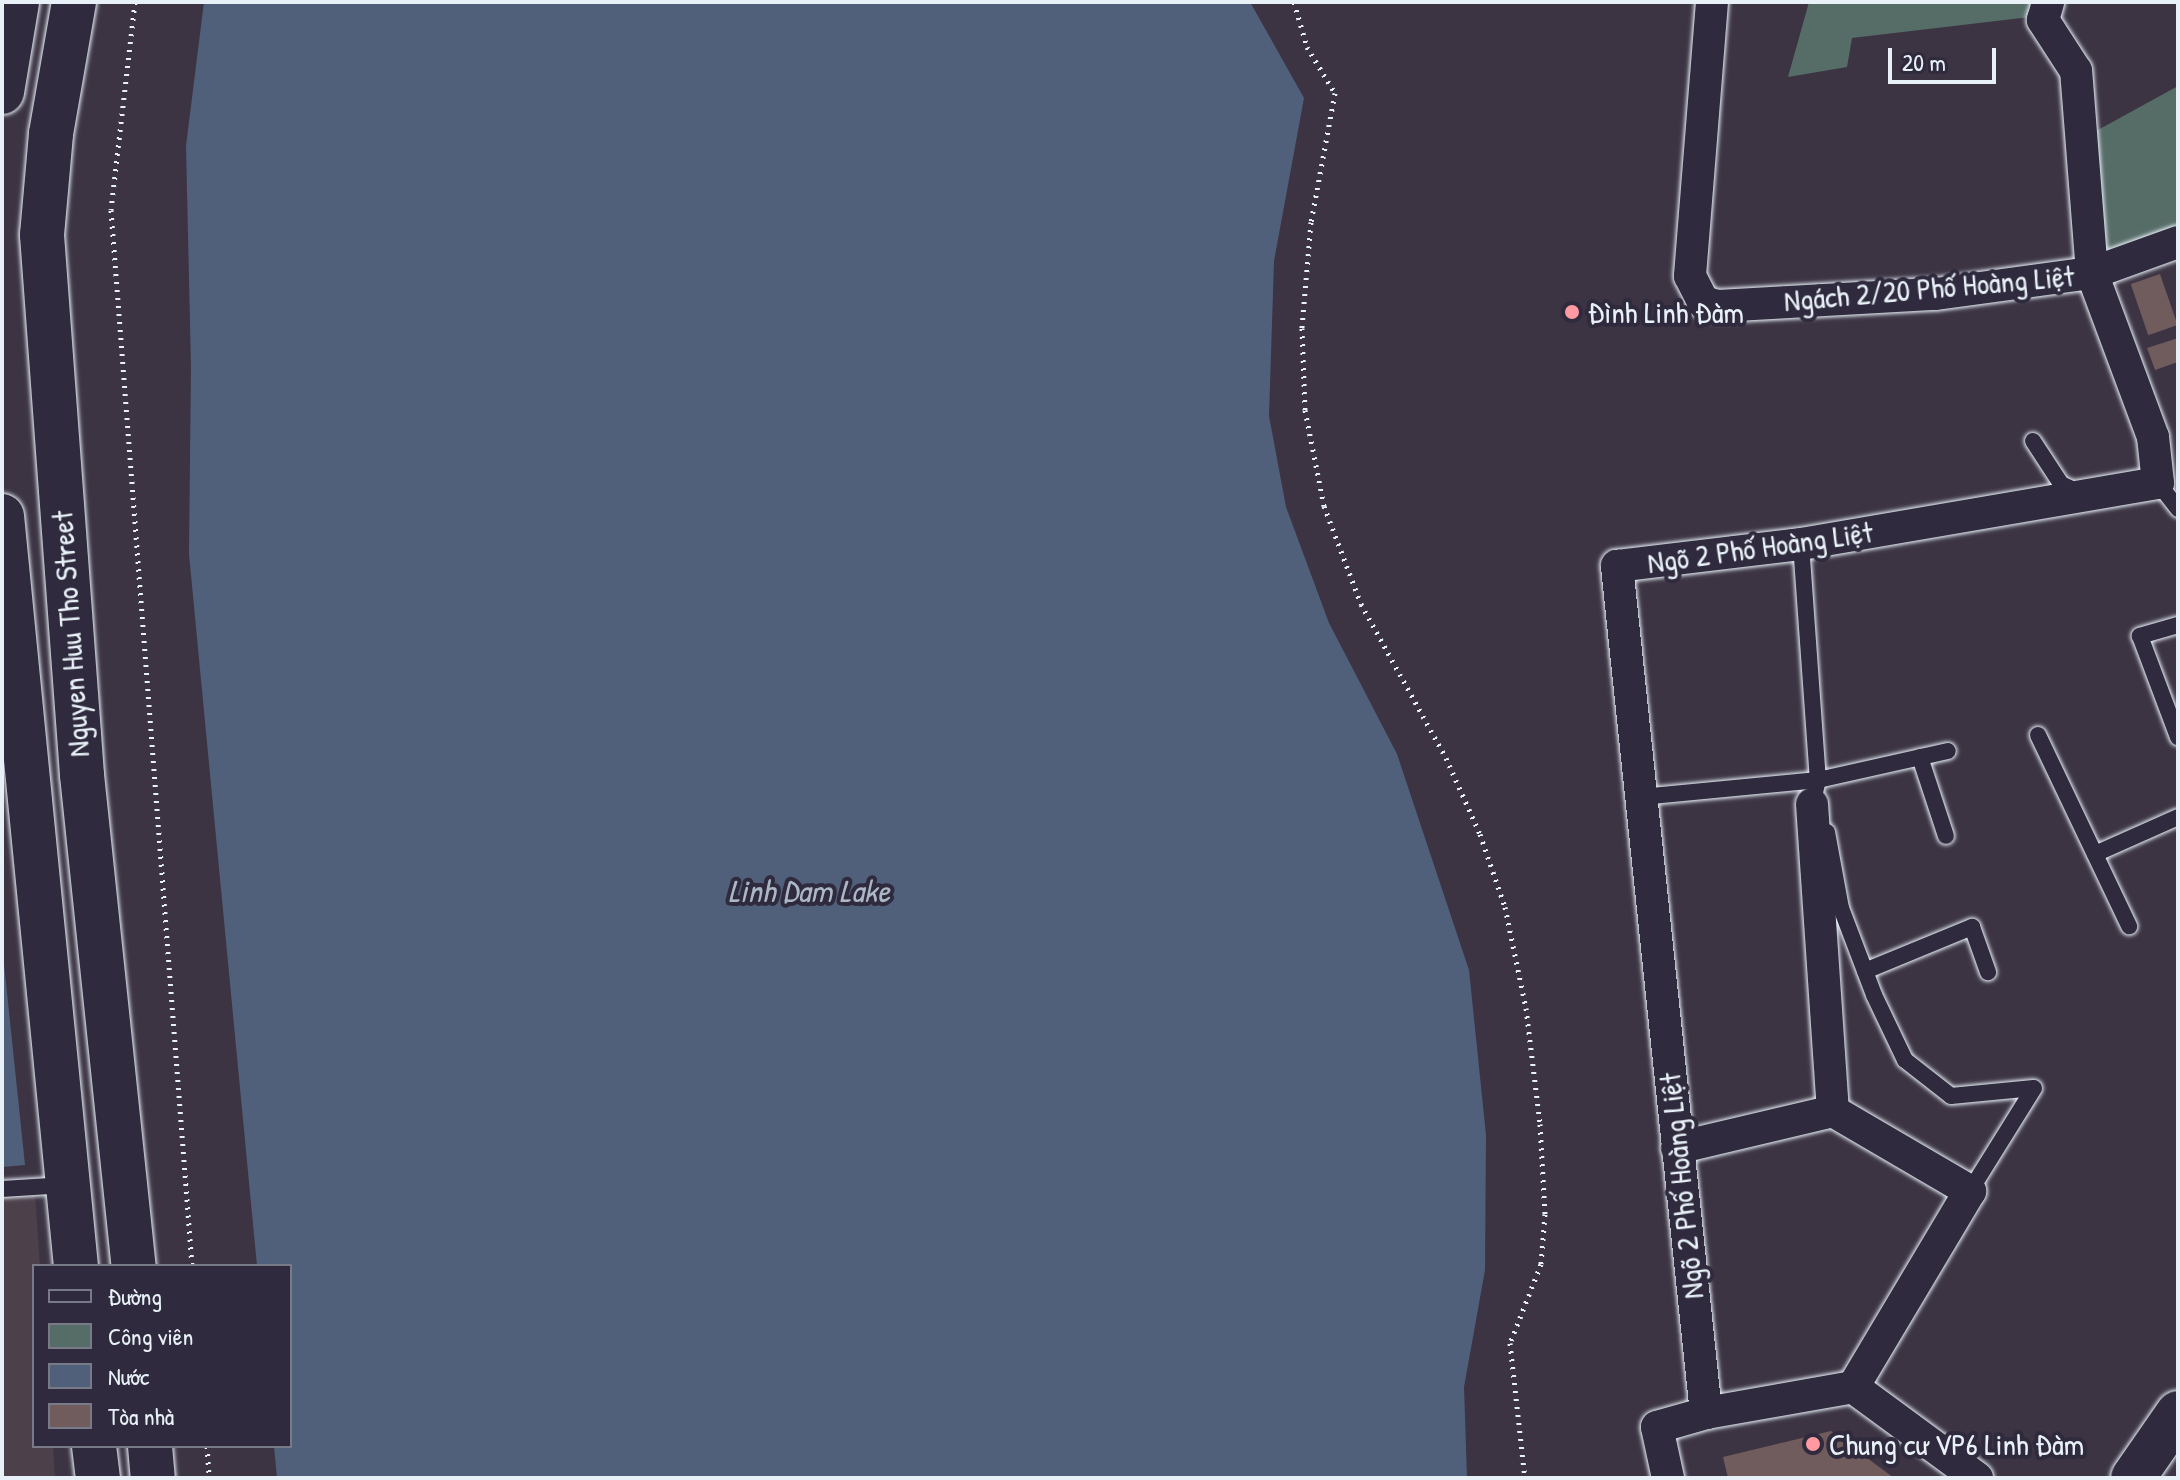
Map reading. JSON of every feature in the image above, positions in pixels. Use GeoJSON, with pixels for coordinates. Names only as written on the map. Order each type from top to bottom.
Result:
{"type":"FeatureCollection","features":[{"type":"Feature","properties":{"kind":"main road"},"geometry":{"type":"LineString","coordinates":[[2,92],[17,2]]}},
{"type":"Feature","properties":{"kind":"main road","name":"Nguyen Huu Tho Street"},"geometry":{"type":"LineString","coordinates":[[74,2],[51,134],[42,235],[82,775],[134,1264]]}},
{"type":"Feature","properties":{"kind":"main road","name":"Nguyen Huu Tho Street"},"geometry":{"type":"LineString","coordinates":[[2,516],[76,1264]]}},
{"type":"Feature","properties":{"kind":"main road"},"geometry":{"type":"LineString","coordinates":[[2133,1478],[2178,1413]]}},
{"type":"Feature","properties":{"kind":"main road"},"geometry":{"type":"LineString","coordinates":[[94,1448],[98,1478]]}},
{"type":"Feature","properties":{"kind":"main road"},"geometry":{"type":"LineString","coordinates":[[150,1448],[153,1478]]}},
{"type":"Feature","properties":{"kind":"street","name":"Ngách 2/20 Phố Hoàng Liệt"},"geometry":{"type":"LineString","coordinates":[[1712,2],[1690,276],[1703,302],[1718,306],[1936,294],[2092,273],[2178,242]]}},
{"type":"Feature","properties":{"kind":"street"},"geometry":{"type":"LineString","coordinates":[[2048,2],[2043,20],[2076,71],[2092,273],[2153,437],[2158,483]]}},
{"type":"Feature","properties":{"kind":"street","name":"Ngõ 2 Phố Hoàng Liệt"},"geometry":{"type":"LineString","coordinates":[[1706,1413],[1617,566],[1801,544],[2158,483]]}},
{"type":"Feature","properties":{"kind":"street"},"geometry":{"type":"LineString","coordinates":[[1815,792],[1833,1111]]}},
{"type":"Feature","properties":{"kind":"street"},"geometry":{"type":"LineString","coordinates":[[1677,1148],[1833,1111],[1970,1191],[1853,1387]]}},
{"type":"Feature","properties":{"kind":"street"},"geometry":{"type":"LineString","coordinates":[[1668,1478],[1657,1427],[1706,1413],[1853,1387],[1977,1478]]}},
{"type":"Feature","properties":{"kind":"lane"},"geometry":{"type":"LineString","coordinates":[[2033,441],[2061,484],[2085,495]]}},
{"type":"Feature","properties":{"kind":"lane"},"geometry":{"type":"LineString","coordinates":[[2158,483],[2178,509]]}},
{"type":"Feature","properties":{"kind":"lane"},"geometry":{"type":"LineString","coordinates":[[1801,544],[1815,792],[1826,825],[1841,908],[1865,971],[1905,1060],[1951,1096],[2034,1088],[1970,1191]]}},
{"type":"Feature","properties":{"kind":"lane"},"geometry":{"type":"LineString","coordinates":[[2178,625],[2140,636],[2178,737]]}},
{"type":"Feature","properties":{"kind":"lane"},"geometry":{"type":"LineString","coordinates":[[2038,735],[2129,926]]}},
{"type":"Feature","properties":{"kind":"lane"},"geometry":{"type":"LineString","coordinates":[[1641,797],[1815,792],[1920,757],[1948,751]]}},
{"type":"Feature","properties":{"kind":"lane"},"geometry":{"type":"LineString","coordinates":[[1920,757],[1946,836]]}},
{"type":"Feature","properties":{"kind":"lane"},"geometry":{"type":"LineString","coordinates":[[2095,854],[2178,817]]}},
{"type":"Feature","properties":{"kind":"lane"},"geometry":{"type":"LineString","coordinates":[[1865,971],[1972,927],[1988,972]]}},
{"type":"Feature","properties":{"kind":"lane"},"geometry":{"type":"LineString","coordinates":[[2,1189],[68,1185]]}},
{"type":"Feature","properties":{"kind":"path"},"geometry":{"type":"LineString","coordinates":[[135,2],[111,210],[192,1264]]}},
{"type":"Feature","properties":{"kind":"path"},"geometry":{"type":"LineString","coordinates":[[1294,2],[1307,47],[1335,93],[1332,125],[1311,222],[1302,328],[1305,410],[1324,506],[1361,604],[1446,758],[1480,834],[1505,907],[1526,1008],[1540,1124],[1545,1214],[1541,1264],[1510,1343],[1525,1478]]}},
{"type":"Feature","properties":{"kind":"path"},"geometry":{"type":"LineString","coordinates":[[207,1448],[209,1478]]}},
{"type":"Feature","properties":{"kind":"shaded area"},"geometry":{"type":"Polygon","coordinates":[[[35,1194],[40,1264],[32,1264],[32,1448],[53,1448],[55,1478],[2,1478],[2,1196],[35,1194]]]}},
{"type":"Feature","properties":{"kind":"green space"},"geometry":{"type":"Polygon","coordinates":[[[1809,2],[2034,2],[2030,17],[1852,38],[1847,67],[1788,77],[1809,2]]]}},
{"type":"Feature","properties":{"kind":"green space"},"geometry":{"type":"Polygon","coordinates":[[[2178,86],[2178,232],[2117,251],[2103,247],[2096,131],[2178,86]]]}},
{"type":"Feature","properties":{"kind":"water","name":"Linh Dam Lake"},"geometry":{"type":"Polygon","coordinates":[[[204,2],[1250,2],[1304,98],[1274,261],[1269,416],[1286,507],[1329,623],[1397,754],[1469,970],[1486,1135],[1485,1270],[1464,1387],[1467,1478],[277,1478],[274,1448],[292,1448],[292,1264],[257,1264],[189,554],[191,367],[186,146],[204,2]]]}},
{"type":"Feature","properties":{"kind":"water"},"geometry":{"type":"Polygon","coordinates":[[[2,945],[25,1165],[2,1167],[2,945]]]}},
{"type":"Feature","properties":{"kind":"building"},"geometry":{"type":"Polygon","coordinates":[[[2160,274],[2178,325],[2148,335],[2131,284],[2160,274]]]}},
{"type":"Feature","properties":{"kind":"building"},"geometry":{"type":"Polygon","coordinates":[[[2178,338],[2178,362],[2155,370],[2147,348],[2178,338]]]}},
{"type":"Feature","properties":{"kind":"building","name":"Chung cư VP6 Linh Đàm"},"geometry":{"type":"Polygon","coordinates":[[[1831,1431],[1894,1478],[1728,1478],[1723,1457],[1831,1431]]]}},
{"type":"Feature","properties":{"kind":"place","name":"Đình Linh Đàm"},"geometry":{"type":"Point","coordinates":[1572,312]}},
{"type":"Feature","properties":{"kind":"place","name":"Chung cư VP6 Linh Đàm"},"geometry":{"type":"Point","coordinates":[1813,1444]}}]}
